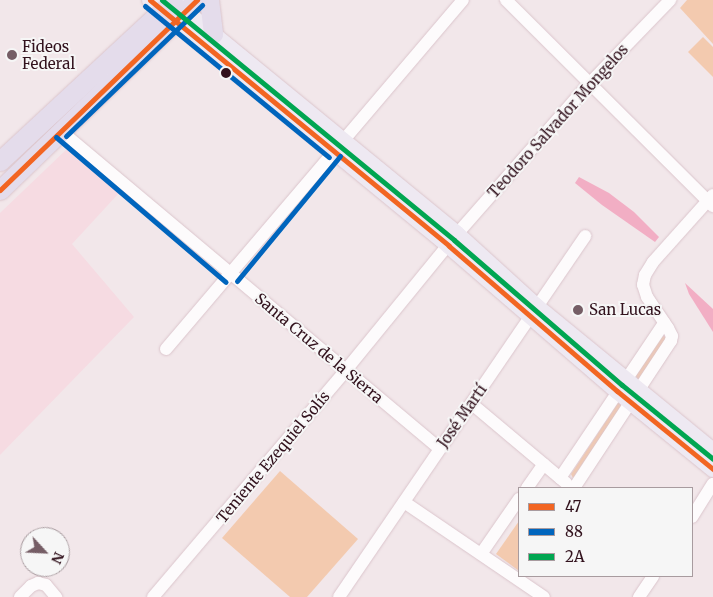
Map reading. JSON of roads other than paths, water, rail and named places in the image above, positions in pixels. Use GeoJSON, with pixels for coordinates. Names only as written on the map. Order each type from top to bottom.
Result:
{"type":"FeatureCollection","features":[{"type":"Feature","properties":{"kind":"highway"},"geometry":{"type":"LineString","coordinates":[[209,0],[213,34]]}},
{"type":"Feature","properties":{"kind":"highway"},"geometry":{"type":"LineString","coordinates":[[0,190],[62,131],[174,7]]}},
{"type":"Feature","properties":{"kind":"highway"},"geometry":{"type":"LineString","coordinates":[[0,161],[174,7]]}},
{"type":"Feature","properties":{"kind":"main road"},"geometry":{"type":"LineString","coordinates":[[174,7],[213,34],[339,146]]}},
{"type":"Feature","properties":{"kind":"main road"},"geometry":{"type":"LineString","coordinates":[[174,7],[453,240],[621,386],[713,452]]}},
{"type":"Feature","properties":{"kind":"main road"},"geometry":{"type":"LineString","coordinates":[[634,396],[713,469]]}},
{"type":"Feature","properties":{"kind":"street"},"geometry":{"type":"LineString","coordinates":[[166,349],[231,276],[463,0]]}},
{"type":"Feature","properties":{"kind":"street"},"geometry":{"type":"LineString","coordinates":[[506,0],[588,84],[711,201],[653,262],[645,275],[643,285],[647,297],[672,336],[671,341],[575,487]]}},
{"type":"Feature","properties":{"kind":"street","name":"Teodoro Salvador Mongelos"},"geometry":{"type":"LineString","coordinates":[[453,240],[588,84],[670,0]]}},
{"type":"Feature","properties":{"kind":"street","name":"Santa Cruz de la Sierra"},"geometry":{"type":"LineString","coordinates":[[62,131],[231,276],[439,448]]}},
{"type":"Feature","properties":{"kind":"street","name":"José Martí"},"geometry":{"type":"LineString","coordinates":[[339,597],[439,448],[472,404],[533,310],[586,236]]}},
{"type":"Feature","properties":{"kind":"street","name":"Teniente Ezequiel Solís"},"geometry":{"type":"LineString","coordinates":[[153,597],[346,370],[453,240]]}},
{"type":"Feature","properties":{"kind":"street"},"geometry":{"type":"LineString","coordinates":[[560,478],[664,322]]}},
{"type":"Feature","properties":{"kind":"street"},"geometry":{"type":"LineString","coordinates":[[472,404],[573,487]]}},
{"type":"Feature","properties":{"kind":"street"},"geometry":{"type":"LineString","coordinates":[[528,487],[544,464]]}},
{"type":"Feature","properties":{"kind":"street"},"geometry":{"type":"LineString","coordinates":[[693,515],[713,484]]}},
{"type":"Feature","properties":{"kind":"street"},"geometry":{"type":"LineString","coordinates":[[481,554],[518,501]]}},
{"type":"Feature","properties":{"kind":"street"},"geometry":{"type":"LineString","coordinates":[[404,502],[481,554],[518,573]]}},
{"type":"Feature","properties":{"kind":"street"},"geometry":{"type":"LineString","coordinates":[[639,597],[652,577]]}},
{"type":"Feature","properties":{"kind":"street"},"geometry":{"type":"LineString","coordinates":[[533,581],[544,597]]}},
{"type":"Feature","properties":{"kind":"street"},"geometry":{"type":"LineString","coordinates":[[20,597],[31,586],[38,584],[46,585],[56,597]]}},
{"type":"Feature","properties":{"kind":"place","name":"Fideos Federal"},"geometry":{"type":"Point","coordinates":[12,55]}},
{"type":"Feature","properties":{"kind":"place","name":"San Lucas"},"geometry":{"type":"Point","coordinates":[578,310]}}]}
